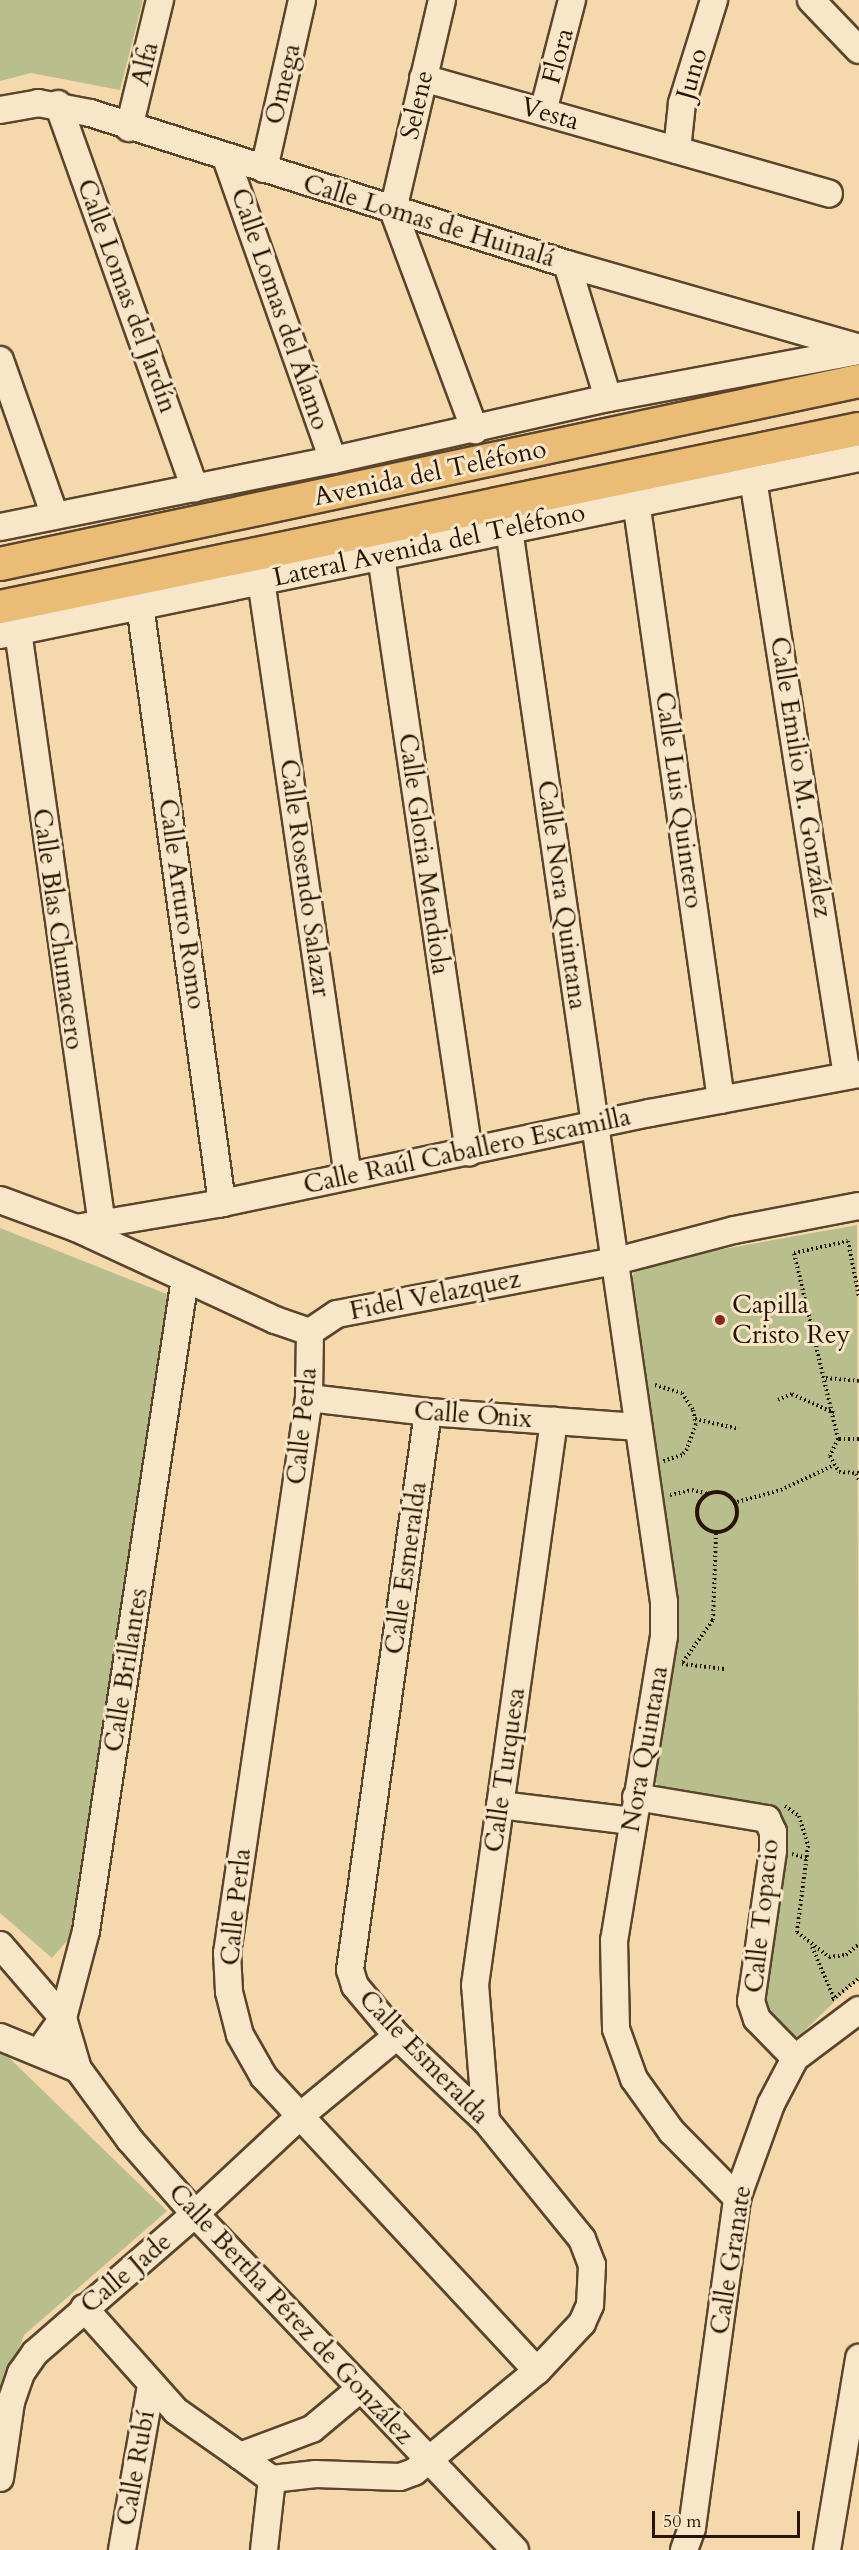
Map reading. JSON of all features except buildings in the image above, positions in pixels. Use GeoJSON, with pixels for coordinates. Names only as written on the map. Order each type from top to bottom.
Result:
{"type":"FeatureCollection","features":[{"type":"Feature","properties":{"kind":"main road","name":"Avenida del Teléfono"},"geometry":{"type":"LineString","coordinates":[[0,564],[859,381]]}},
{"type":"Feature","properties":{"kind":"main road","name":"Avenida del Teléfono"},"geometry":{"type":"LineString","coordinates":[[6,625],[193,579],[826,450],[859,429]]}},
{"type":"Feature","properties":{"kind":"street","name":"Alfa"},"geometry":{"type":"LineString","coordinates":[[129,128],[160,0]]}},
{"type":"Feature","properties":{"kind":"street","name":"Omega"},"geometry":{"type":"LineString","coordinates":[[264,169],[302,0]]}},
{"type":"Feature","properties":{"kind":"street","name":"Selene"},"geometry":{"type":"LineString","coordinates":[[393,210],[442,0]]}},
{"type":"Feature","properties":{"kind":"street","name":"Flora"},"geometry":{"type":"LineString","coordinates":[[543,112],[572,0]]}},
{"type":"Feature","properties":{"kind":"street","name":"Juno"},"geometry":{"type":"LineString","coordinates":[[677,150],[682,103],[714,0]]}},
{"type":"Feature","properties":{"kind":"street"},"geometry":{"type":"LineString","coordinates":[[815,1],[859,50]]}},
{"type":"Feature","properties":{"kind":"street","name":"Vesta"},"geometry":{"type":"LineString","coordinates":[[423,78],[829,194]]}},
{"type":"Feature","properties":{"kind":"street","name":"Calle Lomas de Huinalá"},"geometry":{"type":"LineString","coordinates":[[0,110],[17,105],[58,104],[567,264],[859,350]]}},
{"type":"Feature","properties":{"kind":"street","name":"Calle Lomas del Jardín"},"geometry":{"type":"LineString","coordinates":[[58,104],[195,488]]}},
{"type":"Feature","properties":{"kind":"street","name":"Calle Lomas del Álamo"},"geometry":{"type":"LineString","coordinates":[[226,158],[333,460]]}},
{"type":"Feature","properties":{"kind":"street"},"geometry":{"type":"LineString","coordinates":[[393,210],[475,430]]}},
{"type":"Feature","properties":{"kind":"street"},"geometry":{"type":"LineString","coordinates":[[567,264],[608,398]]}},
{"type":"Feature","properties":{"kind":"street"},"geometry":{"type":"LineString","coordinates":[[0,527],[475,430],[608,398],[859,350]]}},
{"type":"Feature","properties":{"kind":"street"},"geometry":{"type":"LineString","coordinates":[[0,360],[55,516]]}},
{"type":"Feature","properties":{"kind":"street","name":"Lateral Avenida del Teléfono"},"geometry":{"type":"LineString","coordinates":[[6,625],[140,605],[193,579],[261,580],[753,478],[826,450],[859,458]]}},
{"type":"Feature","properties":{"kind":"street","name":"Calle Emilio M. González"},"geometry":{"type":"LineString","coordinates":[[753,478],[853,1075]]}},
{"type":"Feature","properties":{"kind":"street","name":"Calle Luis Quintero"},"geometry":{"type":"LineString","coordinates":[[636,501],[721,1100]]}},
{"type":"Feature","properties":{"kind":"street"},"geometry":{"type":"LineString","coordinates":[[115,505],[122,538]]}},
{"type":"Feature","properties":{"kind":"street","name":"Calle Nora Quintana"},"geometry":{"type":"LineString","coordinates":[[509,530],[616,1261]]}},
{"type":"Feature","properties":{"kind":"street","name":"Calle Gloria Mendiola"},"geometry":{"type":"LineString","coordinates":[[381,556],[469,1153]]}},
{"type":"Feature","properties":{"kind":"street","name":"Calle Rosendo Salazar"},"geometry":{"type":"LineString","coordinates":[[261,580],[348,1176]]}},
{"type":"Feature","properties":{"kind":"street","name":"Calle Arturo Romo"},"geometry":{"type":"LineString","coordinates":[[140,605],[222,1203]]}},
{"type":"Feature","properties":{"kind":"street","name":"Calle Blas Chumacero"},"geometry":{"type":"LineString","coordinates":[[6,625],[102,1225]]}},
{"type":"Feature","properties":{"kind":"street","name":"Calle Raúl Caballero Escamilla"},"geometry":{"type":"LineString","coordinates":[[76,1228],[222,1203],[595,1125],[853,1075]]}},
{"type":"Feature","properties":{"kind":"street"},"geometry":{"type":"LineString","coordinates":[[0,1200],[76,1228],[185,1279],[310,1332]]}},
{"type":"Feature","properties":{"kind":"street","name":"Fidel Velazquez"},"geometry":{"type":"LineString","coordinates":[[310,1332],[337,1314],[616,1261],[734,1230],[859,1206]]}},
{"type":"Feature","properties":{"kind":"street","name":"Nora Quintana"},"geometry":{"type":"LineString","coordinates":[[616,1261],[664,1602],[664,1636],[614,1940],[612,1986],[616,2029],[634,2079],[672,2132],[737,2198]]}},
{"type":"Feature","properties":{"kind":"street","name":"Calle Brillantes"},"geometry":{"type":"LineString","coordinates":[[39,2052],[63,2018],[87,1931],[185,1279]]}},
{"type":"Feature","properties":{"kind":"street","name":"Calle Perla"},"geometry":{"type":"LineString","coordinates":[[310,1332],[309,1398],[227,1953],[229,1992],[240,2035],[264,2077],[537,2371]]}},
{"type":"Feature","properties":{"kind":"street","name":"Calle Ónix"},"geometry":{"type":"LineString","coordinates":[[309,1398],[428,1412],[638,1426]]}},
{"type":"Feature","properties":{"kind":"street","name":"Calle Esmeralda"},"geometry":{"type":"LineString","coordinates":[[272,2479],[316,2474],[400,2477],[431,2462],[537,2371],[582,2323],[590,2305],[592,2265],[582,2239],[486,2121],[397,2036],[355,1986],[350,1956],[428,1412]]}},
{"type":"Feature","properties":{"kind":"street","name":"Calle Turquesa"},"geometry":{"type":"LineString","coordinates":[[486,2121],[475,1985],[554,1421]]}},
{"type":"Feature","properties":{"kind":"street"},"geometry":{"type":"LineString","coordinates":[[500,1804],[634,1809]]}},
{"type":"Feature","properties":{"kind":"street","name":"Calle Topacio"},"geometry":{"type":"LineString","coordinates":[[634,1809],[767,1819],[773,1832],[773,1851],[751,2001],[757,2019],[795,2058]]}},
{"type":"Feature","properties":{"kind":"street","name":"Calle Bertha Pérez de González"},"geometry":{"type":"LineString","coordinates":[[0,1945],[63,2018],[78,2069],[130,2139],[195,2214],[515,2550]]}},
{"type":"Feature","properties":{"kind":"street","name":"Calle Granate"},"geometry":{"type":"LineString","coordinates":[[684,2550],[692,2528],[737,2198],[771,2104],[795,2058],[859,2010]]}},
{"type":"Feature","properties":{"kind":"street","name":"Calle Jade"},"geometry":{"type":"LineString","coordinates":[[0,2478],[11,2402],[21,2373],[35,2353],[84,2308],[195,2214],[299,2117],[397,2036]]}},
{"type":"Feature","properties":{"kind":"street","name":"Calle Bertha Pérez de González"},"geometry":{"type":"LineString","coordinates":[[0,2037],[78,2069]]}},
{"type":"Feature","properties":{"kind":"street"},"geometry":{"type":"LineString","coordinates":[[84,2308],[150,2386],[204,2433],[272,2479],[264,2550]]}},
{"type":"Feature","properties":{"kind":"street"},"geometry":{"type":"LineString","coordinates":[[827,2550],[859,2358]]}},
{"type":"Feature","properties":{"kind":"street","name":"Calle Rubí"},"geometry":{"type":"LineString","coordinates":[[122,2550],[150,2386]]}},
{"type":"Feature","properties":{"kind":"street"},"geometry":{"type":"LineString","coordinates":[[240,2456],[312,2429],[360,2389]]}},
{"type":"Feature","properties":{"kind":"path"},"geometry":{"type":"LineString","coordinates":[[832,1466],[831,1448],[838,1439],[834,1413],[794,1252],[848,1241],[859,1297]]}},
{"type":"Feature","properties":{"kind":"path"},"geometry":{"type":"LineString","coordinates":[[826,1378],[859,1381]]}},
{"type":"Feature","properties":{"kind":"path"},"geometry":{"type":"LineString","coordinates":[[651,1385],[667,1385],[682,1393],[695,1419],[691,1443],[682,1455],[654,1464]]}},
{"type":"Feature","properties":{"kind":"path"},"geometry":{"type":"LineString","coordinates":[[778,1400],[792,1394],[834,1413]]}},
{"type":"Feature","properties":{"kind":"path"},"geometry":{"type":"LineString","coordinates":[[695,1419],[739,1430]]}},
{"type":"Feature","properties":{"kind":"path"},"geometry":{"type":"LineString","coordinates":[[838,1439],[859,1439]]}},
{"type":"Feature","properties":{"kind":"path"},"geometry":{"type":"LineString","coordinates":[[832,1466],[845,1475],[858,1474],[859,1480]]}},
{"type":"Feature","properties":{"kind":"path"},"geometry":{"type":"LineString","coordinates":[[733,1503],[781,1491],[832,1466]]}},
{"type":"Feature","properties":{"kind":"path"},"geometry":{"type":"LineString","coordinates":[[666,1497],[692,1490],[709,1494],[721,1493],[733,1503],[736,1513],[732,1524],[716,1532],[706,1529],[698,1517],[698,1505],[709,1494]]}},
{"type":"Feature","properties":{"kind":"path"},"geometry":{"type":"LineString","coordinates":[[716,1532],[713,1620],[681,1665],[725,1669]]}},
{"type":"Feature","properties":{"kind":"path"},"geometry":{"type":"LineString","coordinates":[[775,1804],[794,1811],[806,1829],[807,1858],[796,1922],[797,1932],[812,1946],[837,1957],[854,1951],[859,1944]]}},
{"type":"Feature","properties":{"kind":"path"},"geometry":{"type":"LineString","coordinates":[[812,1946],[834,1998]]}},
{"type":"Feature","properties":{"kind":"green space"},"geometry":{"type":"Polygon","coordinates":[[[0,0],[143,0],[120,90],[31,73],[0,81],[0,0]]]}},
{"type":"Feature","properties":{"kind":"green space"},"geometry":{"type":"Polygon","coordinates":[[[857,1225],[859,1978],[800,2035],[790,2038],[757,2001],[780,1816],[772,1808],[660,1787],[654,1780],[652,1769],[671,1641],[630,1281],[637,1267],[651,1262],[857,1225]]]}},
{"type":"Feature","properties":{"kind":"green space"},"geometry":{"type":"Polygon","coordinates":[[[0,1228],[169,1295],[78,1928],[52,1958],[0,1913],[0,1228]]]}},
{"type":"Feature","properties":{"kind":"green space"},"geometry":{"type":"Polygon","coordinates":[[[0,2049],[167,2211],[24,2335],[7,2382],[0,2427],[0,2049]]]}},
{"type":"Feature","properties":{"kind":"place","name":"Capilla Cristo Rey"},"geometry":{"type":"Point","coordinates":[720,1320]}}]}
